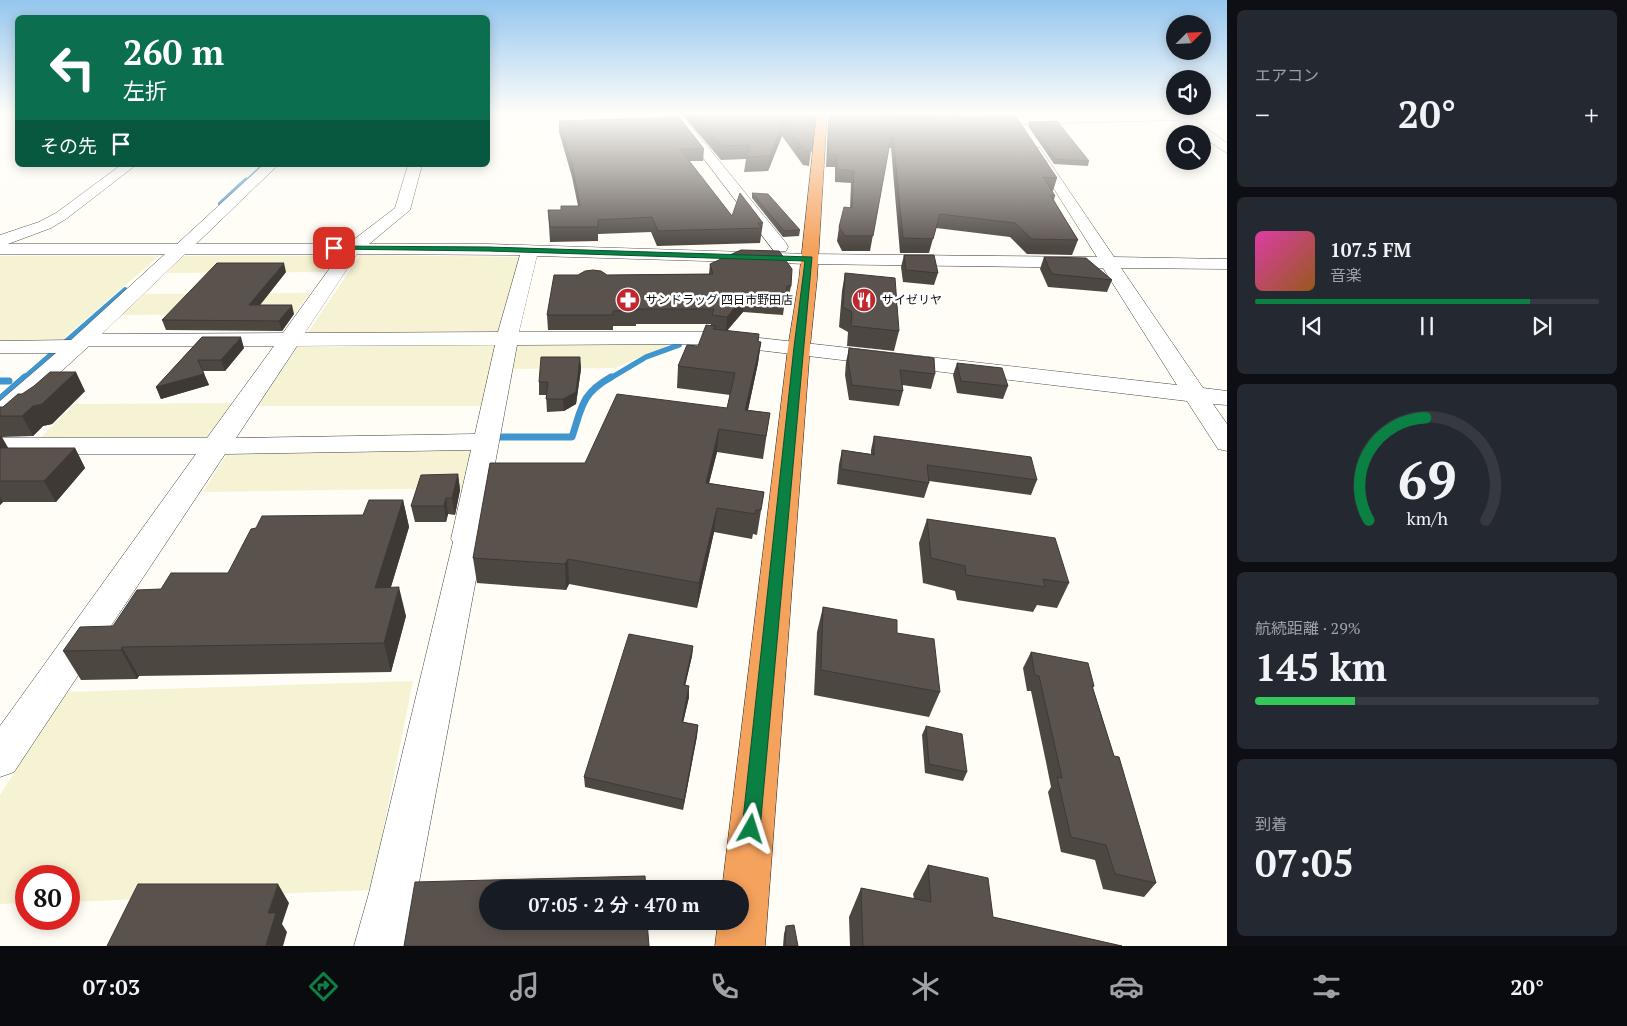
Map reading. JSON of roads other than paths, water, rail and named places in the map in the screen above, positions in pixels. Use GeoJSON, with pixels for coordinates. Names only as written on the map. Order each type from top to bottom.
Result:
{"type":"FeatureCollection","features":[{"type":"Feature","properties":{"kind":"highway"},"geometry":{"type":"LineString","coordinates":[[740,946],[798,347],[820,158]]}},
{"type":"Feature","properties":{"kind":"street"},"geometry":{"type":"LineString","coordinates":[[710,158],[780,247]]}},
{"type":"Feature","properties":{"kind":"street"},"geometry":{"type":"LineString","coordinates":[[1040,158],[1227,443]]}},
{"type":"Feature","properties":{"kind":"street"},"geometry":{"type":"LineString","coordinates":[[0,241],[61,216],[126,167]]}},
{"type":"Feature","properties":{"kind":"street"},"geometry":{"type":"LineString","coordinates":[[0,414],[183,248],[269,167]]}},
{"type":"Feature","properties":{"kind":"street"},"geometry":{"type":"LineString","coordinates":[[0,760],[353,248],[402,210],[414,167]]}},
{"type":"Feature","properties":{"kind":"street"},"geometry":{"type":"LineString","coordinates":[[20,249],[48,228],[38,227]]}},
{"type":"Feature","properties":{"kind":"street"},"geometry":{"type":"LineString","coordinates":[[0,249],[353,248],[530,250],[809,259],[1227,264]]}},
{"type":"Feature","properties":{"kind":"street"},"geometry":{"type":"LineString","coordinates":[[379,946],[393,893],[460,578],[507,339],[530,250]]}},
{"type":"Feature","properties":{"kind":"street"},"geometry":{"type":"LineString","coordinates":[[0,347],[290,340],[707,338],[1227,398]]}},
{"type":"Feature","properties":{"kind":"street"},"geometry":{"type":"LineString","coordinates":[[0,446],[215,446],[486,442]]}},
{"type":"Feature","properties":{"kind":"waterway"},"geometry":{"type":"LineString","coordinates":[[245,182],[261,167]]}},
{"type":"Feature","properties":{"kind":"waterway"},"geometry":{"type":"LineString","coordinates":[[220,204],[246,180]]}},
{"type":"Feature","properties":{"kind":"waterway"},"geometry":{"type":"LineString","coordinates":[[23,379],[125,290]]}},
{"type":"Feature","properties":{"kind":"waterway"},"geometry":{"type":"LineString","coordinates":[[609,379],[646,357],[679,345]]}},
{"type":"Feature","properties":{"kind":"waterway"},"geometry":{"type":"LineString","coordinates":[[0,399],[25,377]]}},
{"type":"Feature","properties":{"kind":"waterway"},"geometry":{"type":"LineString","coordinates":[[497,437],[572,437],[584,402],[594,389],[611,377]]}},
{"type":"Feature","properties":{"kind":"waterway"},"geometry":{"type":"LineString","coordinates":[[0,381],[9,381]]}},
{"type":"Feature","properties":{"kind":"place","name":"サンドラッグ 四日市野田店"},"geometry":{"type":"Point","coordinates":[628,300]}},
{"type":"Feature","properties":{"kind":"place","name":"サイゼリヤ"},"geometry":{"type":"Point","coordinates":[864,300]}}]}
